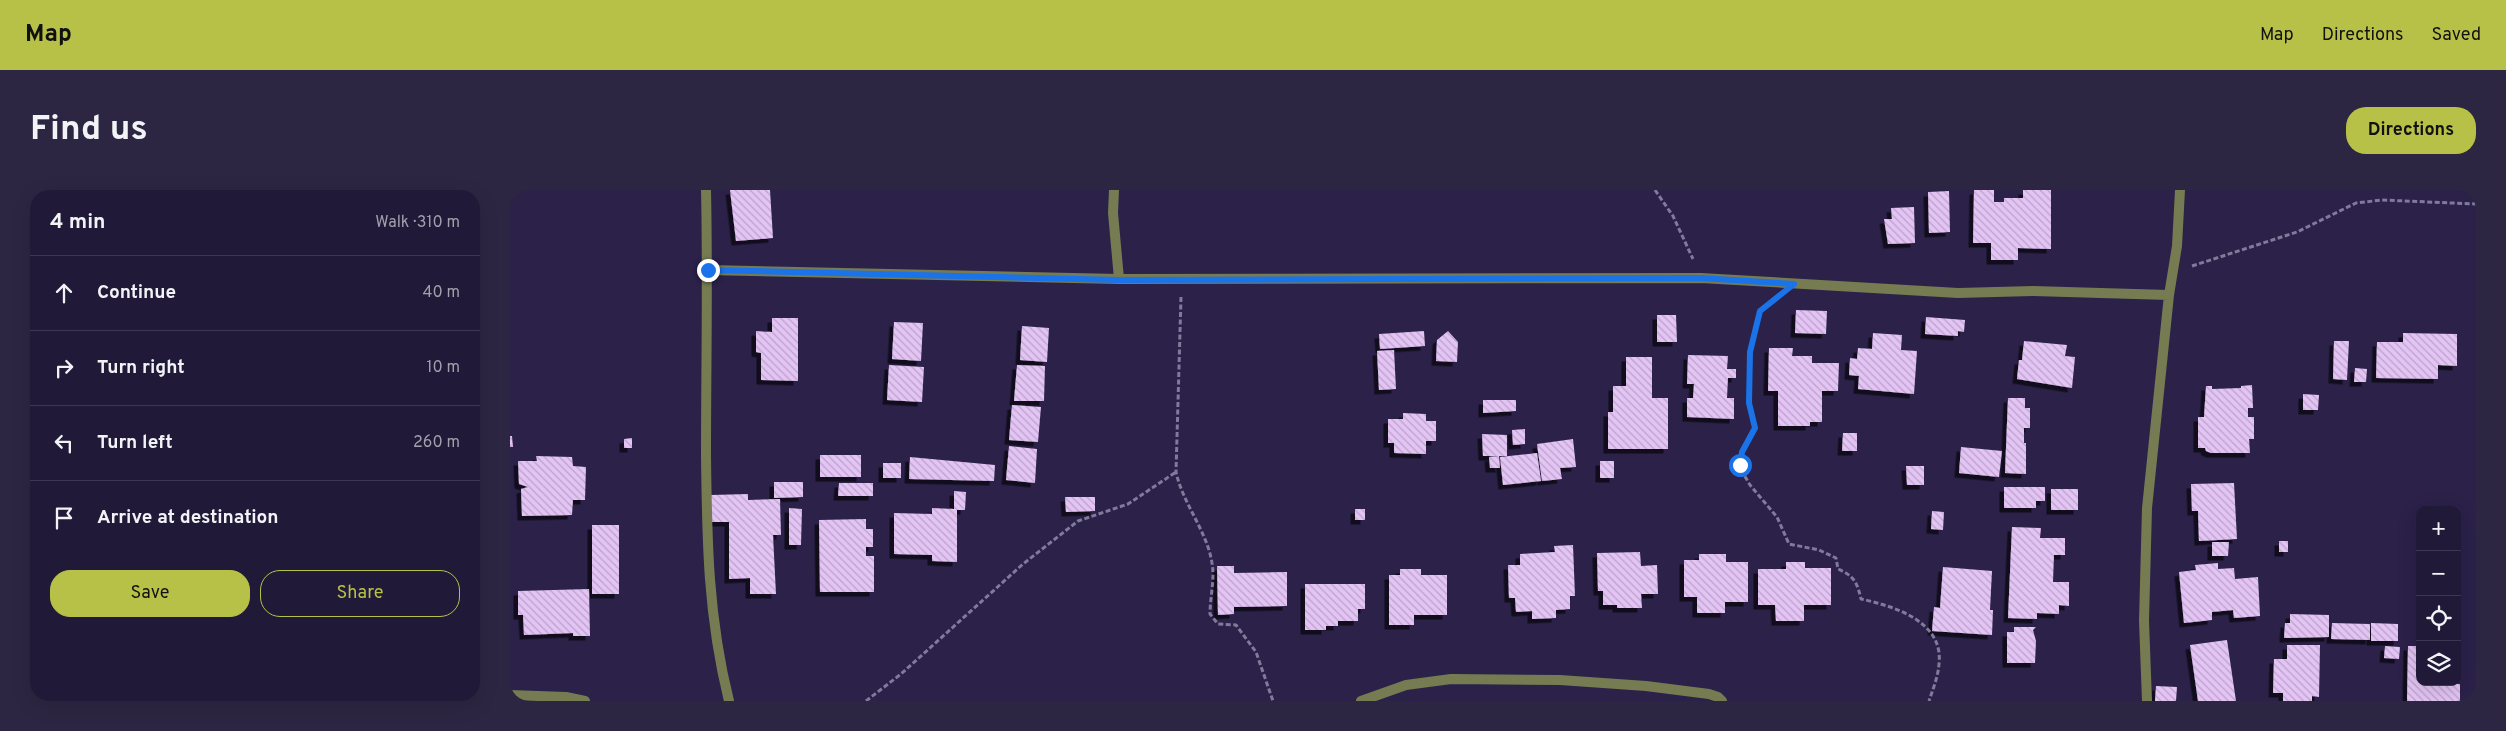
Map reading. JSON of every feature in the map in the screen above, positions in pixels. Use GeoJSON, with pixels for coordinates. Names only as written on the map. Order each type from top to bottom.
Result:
{"type":"FeatureCollection","features":[{"type":"Feature","properties":{"kind":"street"},"geometry":{"type":"LineString","coordinates":[[706,190],[708,270],[706,524],[715,640],[729,701]]}},
{"type":"Feature","properties":{"kind":"street"},"geometry":{"type":"LineString","coordinates":[[1114,190],[1118,280]]}},
{"type":"Feature","properties":{"kind":"street"},"geometry":{"type":"LineString","coordinates":[[2147,701],[2144,622],[2147,508],[2169,295],[2174,271],[2180,190]]}},
{"type":"Feature","properties":{"kind":"street"},"geometry":{"type":"LineString","coordinates":[[708,270],[1118,280],[1701,278],[1958,293],[2033,291],[2169,295]]}},
{"type":"Feature","properties":{"kind":"street"},"geometry":{"type":"LineString","coordinates":[[1361,701],[1406,685],[1451,679],[1560,680],[1646,686],[1709,694],[1718,697],[1722,701]]}},
{"type":"Feature","properties":{"kind":"street"},"geometry":{"type":"LineString","coordinates":[[510,695],[566,697],[585,701]]}},
{"type":"Feature","properties":{"kind":"path"},"geometry":{"type":"LineString","coordinates":[[1655,190],[1673,216],[1701,278]]}},
{"type":"Feature","properties":{"kind":"path"},"geometry":{"type":"LineString","coordinates":[[2174,271],[2280,238],[2356,203],[2382,200],[2476,204]]}},
{"type":"Feature","properties":{"kind":"path"},"geometry":{"type":"LineString","coordinates":[[1180,279],[1181,333],[1176,472],[1180,492],[1196,521],[1212,563],[1210,614],[1218,624],[1236,625],[1250,644],[1263,668],[1273,701]]}},
{"type":"Feature","properties":{"kind":"path"},"geometry":{"type":"LineString","coordinates":[[1794,284],[1760,311],[1750,352],[1749,403],[1755,428],[1742,452],[1740,468],[1750,485],[1777,517],[1789,544],[1819,550],[1836,558],[1838,569],[1849,573],[1856,580],[1861,599],[1904,612],[1919,620],[1924,626],[1938,647],[1940,662],[1929,701]]}},
{"type":"Feature","properties":{"kind":"path"},"geometry":{"type":"LineString","coordinates":[[866,701],[901,674],[1023,564],[1078,521],[1128,504],[1176,472]]}},
{"type":"Feature","properties":{"kind":"building"},"geometry":{"type":"Polygon","coordinates":[[[730,190],[770,190],[773,238],[736,241],[730,190]]]}},
{"type":"Feature","properties":{"kind":"building"},"geometry":{"type":"Polygon","coordinates":[[[1974,190],[1994,190],[1994,202],[2004,202],[2004,198],[2023,198],[2023,190],[2051,190],[2051,249],[2018,248],[2018,260],[1991,260],[1991,243],[1973,243],[1974,190]]]}},
{"type":"Feature","properties":{"kind":"building"},"geometry":{"type":"Polygon","coordinates":[[[1949,191],[1950,232],[1929,233],[1928,192],[1949,191]]]}},
{"type":"Feature","properties":{"kind":"building"},"geometry":{"type":"Polygon","coordinates":[[[1914,207],[1915,243],[1888,244],[1884,219],[1892,219],[1891,208],[1914,207]]]}},
{"type":"Feature","properties":{"kind":"building"},"geometry":{"type":"Polygon","coordinates":[[[1796,310],[1827,311],[1826,334],[1795,333],[1796,310]]]}},
{"type":"Feature","properties":{"kind":"building"},"geometry":{"type":"Polygon","coordinates":[[[1657,315],[1676,315],[1677,342],[1657,342],[1657,315]]]}},
{"type":"Feature","properties":{"kind":"building"},"geometry":{"type":"Polygon","coordinates":[[[1926,317],[1965,320],[1964,332],[1958,331],[1958,336],[1925,334],[1926,317]]]}},
{"type":"Feature","properties":{"kind":"building"},"geometry":{"type":"Polygon","coordinates":[[[772,318],[798,318],[798,381],[761,380],[761,353],[756,352],[756,331],[772,332],[772,318]]]}},
{"type":"Feature","properties":{"kind":"building"},"geometry":{"type":"Polygon","coordinates":[[[894,322],[923,323],[921,361],[892,359],[894,322]]]}},
{"type":"Feature","properties":{"kind":"building"},"geometry":{"type":"Polygon","coordinates":[[[1022,326],[1049,328],[1047,362],[1020,360],[1022,326]]]}},
{"type":"Feature","properties":{"kind":"building"},"geometry":{"type":"Polygon","coordinates":[[[1424,331],[1425,346],[1380,349],[1379,334],[1424,331]]]}},
{"type":"Feature","properties":{"kind":"building"},"geometry":{"type":"Polygon","coordinates":[[[1448,331],[1458,342],[1457,362],[1436,361],[1437,340],[1448,331]]]}},
{"type":"Feature","properties":{"kind":"building"},"geometry":{"type":"Polygon","coordinates":[[[1873,333],[1902,335],[1901,350],[1917,351],[1914,394],[1858,389],[1859,376],[1849,375],[1850,358],[1857,359],[1858,348],[1872,349],[1873,333]]]}},
{"type":"Feature","properties":{"kind":"building"},"geometry":{"type":"Polygon","coordinates":[[[2403,333],[2457,334],[2457,366],[2438,365],[2438,379],[2376,378],[2377,342],[2403,342],[2403,333]]]}},
{"type":"Feature","properties":{"kind":"building"},"geometry":{"type":"Polygon","coordinates":[[[2024,341],[2067,345],[2065,356],[2075,357],[2072,388],[2017,379],[2024,341]]]}},
{"type":"Feature","properties":{"kind":"building"},"geometry":{"type":"Polygon","coordinates":[[[2334,341],[2349,341],[2347,380],[2333,379],[2334,341]]]}},
{"type":"Feature","properties":{"kind":"building"},"geometry":{"type":"Polygon","coordinates":[[[1769,348],[1793,348],[1792,356],[1812,356],[1812,363],[1839,363],[1838,391],[1822,391],[1822,422],[1810,422],[1810,426],[1778,426],[1778,391],[1768,391],[1769,348]]]}},
{"type":"Feature","properties":{"kind":"building"},"geometry":{"type":"Polygon","coordinates":[[[1394,350],[1396,389],[1379,390],[1377,351],[1394,350]]]}},
{"type":"Feature","properties":{"kind":"building"},"geometry":{"type":"Polygon","coordinates":[[[1688,355],[1728,356],[1727,369],[1736,369],[1736,378],[1728,378],[1727,398],[1734,398],[1734,419],[1687,417],[1687,398],[1693,398],[1694,384],[1687,384],[1688,355]]]}},
{"type":"Feature","properties":{"kind":"building"},"geometry":{"type":"Polygon","coordinates":[[[1626,357],[1652,357],[1652,398],[1668,398],[1668,449],[1608,449],[1608,412],[1613,412],[1613,386],[1626,386],[1626,357]]]}},
{"type":"Feature","properties":{"kind":"building"},"geometry":{"type":"Polygon","coordinates":[[[889,365],[924,367],[922,402],[887,400],[889,365]]]}},
{"type":"Feature","properties":{"kind":"building"},"geometry":{"type":"Polygon","coordinates":[[[1017,365],[1045,366],[1044,401],[1014,401],[1017,365]]]}},
{"type":"Feature","properties":{"kind":"building"},"geometry":{"type":"Polygon","coordinates":[[[2355,368],[2367,369],[2366,382],[2354,382],[2355,368]]]}},
{"type":"Feature","properties":{"kind":"building"},"geometry":{"type":"Polygon","coordinates":[[[2252,385],[2253,408],[2248,408],[2248,417],[2254,417],[2254,439],[2249,439],[2250,453],[2211,453],[2206,451],[2205,448],[2198,448],[2198,417],[2204,417],[2206,386],[2212,386],[2212,389],[2241,388],[2241,386],[2252,385]]]}},
{"type":"Feature","properties":{"kind":"building"},"geometry":{"type":"Polygon","coordinates":[[[2303,394],[2319,395],[2318,410],[2303,410],[2303,394]]]}},
{"type":"Feature","properties":{"kind":"building"},"geometry":{"type":"Polygon","coordinates":[[[2008,398],[2025,398],[2025,408],[2030,408],[2030,428],[2024,428],[2026,474],[2005,473],[2008,398]]]}},
{"type":"Feature","properties":{"kind":"building"},"geometry":{"type":"Polygon","coordinates":[[[1483,400],[1516,400],[1516,411],[1483,413],[1483,400]]]}},
{"type":"Feature","properties":{"kind":"building"},"geometry":{"type":"Polygon","coordinates":[[[1012,405],[1041,407],[1038,442],[1009,440],[1012,405]]]}},
{"type":"Feature","properties":{"kind":"building"},"geometry":{"type":"Polygon","coordinates":[[[1403,413],[1426,414],[1426,421],[1436,421],[1436,441],[1426,441],[1426,454],[1394,453],[1394,443],[1388,443],[1388,419],[1403,419],[1403,413]]]}},
{"type":"Feature","properties":{"kind":"building"},"geometry":{"type":"Polygon","coordinates":[[[1525,429],[1525,444],[1513,445],[1512,430],[1525,429]]]}},
{"type":"Feature","properties":{"kind":"building"},"geometry":{"type":"Polygon","coordinates":[[[1843,433],[1857,433],[1857,451],[1842,451],[1843,433]]]}},
{"type":"Feature","properties":{"kind":"building"},"geometry":{"type":"Polygon","coordinates":[[[1482,434],[1507,435],[1507,456],[1483,456],[1482,434]]]}},
{"type":"Feature","properties":{"kind":"building"},"geometry":{"type":"Polygon","coordinates":[[[510,436],[512,436],[513,447],[510,447],[510,436]]]}},
{"type":"Feature","properties":{"kind":"building"},"geometry":{"type":"Polygon","coordinates":[[[632,438],[632,448],[624,448],[624,439],[632,438]]]}},
{"type":"Feature","properties":{"kind":"building"},"geometry":{"type":"Polygon","coordinates":[[[1573,439],[1576,467],[1560,468],[1562,479],[1542,481],[1537,444],[1573,439]]]}},
{"type":"Feature","properties":{"kind":"building"},"geometry":{"type":"Polygon","coordinates":[[[1009,446],[1037,449],[1035,483],[1006,480],[1009,446]]]}},
{"type":"Feature","properties":{"kind":"building"},"geometry":{"type":"Polygon","coordinates":[[[1961,447],[2002,451],[1999,477],[1959,473],[1961,447]]]}},
{"type":"Feature","properties":{"kind":"building"},"geometry":{"type":"Polygon","coordinates":[[[1537,453],[1541,481],[1503,485],[1500,457],[1537,453]]]}},
{"type":"Feature","properties":{"kind":"building"},"geometry":{"type":"Polygon","coordinates":[[[820,455],[861,455],[861,477],[820,477],[820,455]]]}},
{"type":"Feature","properties":{"kind":"building"},"geometry":{"type":"Polygon","coordinates":[[[536,456],[572,457],[573,466],[586,467],[585,500],[573,500],[572,515],[522,516],[521,489],[528,487],[519,484],[518,461],[537,461],[536,456]]]}},
{"type":"Feature","properties":{"kind":"building"},"geometry":{"type":"Polygon","coordinates":[[[1499,456],[1500,468],[1490,468],[1489,457],[1499,456]]]}},
{"type":"Feature","properties":{"kind":"building"},"geometry":{"type":"Polygon","coordinates":[[[910,457],[995,465],[994,481],[909,479],[910,457]]]}},
{"type":"Feature","properties":{"kind":"building"},"geometry":{"type":"Polygon","coordinates":[[[1600,461],[1614,461],[1614,478],[1600,478],[1600,461]]]}},
{"type":"Feature","properties":{"kind":"building"},"geometry":{"type":"Polygon","coordinates":[[[883,463],[901,463],[901,478],[883,478],[883,463]]]}},
{"type":"Feature","properties":{"kind":"building"},"geometry":{"type":"Polygon","coordinates":[[[1906,466],[1924,466],[1924,485],[1907,485],[1906,466]]]}},
{"type":"Feature","properties":{"kind":"building"},"geometry":{"type":"Polygon","coordinates":[[[774,482],[803,482],[803,497],[774,498],[774,482]]]}},
{"type":"Feature","properties":{"kind":"building"},"geometry":{"type":"Polygon","coordinates":[[[839,483],[873,483],[873,496],[838,496],[839,483]]]}},
{"type":"Feature","properties":{"kind":"building"},"geometry":{"type":"Polygon","coordinates":[[[2234,483],[2237,539],[2199,541],[2198,511],[2192,511],[2191,484],[2234,483]]]}},
{"type":"Feature","properties":{"kind":"building"},"geometry":{"type":"Polygon","coordinates":[[[2004,487],[2045,487],[2045,501],[2036,501],[2036,508],[2004,508],[2004,487]]]}},
{"type":"Feature","properties":{"kind":"building"},"geometry":{"type":"Polygon","coordinates":[[[2051,489],[2078,489],[2078,510],[2051,510],[2051,489]]]}},
{"type":"Feature","properties":{"kind":"building"},"geometry":{"type":"Polygon","coordinates":[[[954,491],[966,492],[965,510],[957,510],[957,562],[932,561],[932,555],[894,554],[894,513],[932,514],[932,508],[954,509],[954,491]]]}},
{"type":"Feature","properties":{"kind":"building"},"geometry":{"type":"Polygon","coordinates":[[[748,494],[748,500],[780,499],[781,535],[773,535],[776,594],[750,594],[750,578],[729,579],[729,522],[711,522],[711,495],[748,494]]]}},
{"type":"Feature","properties":{"kind":"building"},"geometry":{"type":"Polygon","coordinates":[[[1065,497],[1095,497],[1095,511],[1066,512],[1065,497]]]}},
{"type":"Feature","properties":{"kind":"building"},"geometry":{"type":"Polygon","coordinates":[[[789,508],[802,509],[801,545],[789,545],[789,508]]]}},
{"type":"Feature","properties":{"kind":"building"},"geometry":{"type":"Polygon","coordinates":[[[1355,509],[1365,509],[1365,520],[1355,520],[1355,509]]]}},
{"type":"Feature","properties":{"kind":"building"},"geometry":{"type":"Polygon","coordinates":[[[1932,511],[1944,512],[1943,530],[1931,529],[1932,511]]]}},
{"type":"Feature","properties":{"kind":"building"},"geometry":{"type":"Polygon","coordinates":[[[866,519],[866,529],[873,529],[873,547],[866,547],[866,556],[874,556],[874,592],[820,592],[819,520],[866,519]]]}},
{"type":"Feature","properties":{"kind":"building"},"geometry":{"type":"Polygon","coordinates":[[[592,525],[619,525],[619,594],[592,594],[592,525]]]}},
{"type":"Feature","properties":{"kind":"building"},"geometry":{"type":"Polygon","coordinates":[[[2012,527],[2041,528],[2040,538],[2065,538],[2065,555],[2054,555],[2053,582],[2069,582],[2069,606],[2059,605],[2059,614],[2037,613],[2037,619],[2008,618],[2012,527]]]}},
{"type":"Feature","properties":{"kind":"building"},"geometry":{"type":"Polygon","coordinates":[[[2279,541],[2288,541],[2288,552],[2279,552],[2279,541]]]}},
{"type":"Feature","properties":{"kind":"building"},"geometry":{"type":"Polygon","coordinates":[[[2212,542],[2229,542],[2228,556],[2212,556],[2212,542]]]}},
{"type":"Feature","properties":{"kind":"building"},"geometry":{"type":"Polygon","coordinates":[[[1573,545],[1575,596],[1570,596],[1570,609],[1556,610],[1556,618],[1532,619],[1532,611],[1516,612],[1515,598],[1509,598],[1508,565],[1520,565],[1520,554],[1555,552],[1554,546],[1573,545]]]}},
{"type":"Feature","properties":{"kind":"building"},"geometry":{"type":"Polygon","coordinates":[[[1640,552],[1641,566],[1657,565],[1658,594],[1641,594],[1642,608],[1617,608],[1617,605],[1603,605],[1603,591],[1598,591],[1597,553],[1640,552]]]}},
{"type":"Feature","properties":{"kind":"building"},"geometry":{"type":"Polygon","coordinates":[[[1699,554],[1726,554],[1726,562],[1748,562],[1748,602],[1725,602],[1725,613],[1697,613],[1697,597],[1684,597],[1684,560],[1699,560],[1699,554]]]}},
{"type":"Feature","properties":{"kind":"building"},"geometry":{"type":"Polygon","coordinates":[[[1786,562],[1805,562],[1805,568],[1831,568],[1831,605],[1804,605],[1804,621],[1776,621],[1775,605],[1758,605],[1758,569],[1786,569],[1786,562]]]}},
{"type":"Feature","properties":{"kind":"building"},"geometry":{"type":"Polygon","coordinates":[[[2218,563],[2218,569],[2234,568],[2235,579],[2258,577],[2260,616],[2234,618],[2233,610],[2212,612],[2212,620],[2184,623],[2179,572],[2196,570],[2195,565],[2218,563]]]}},
{"type":"Feature","properties":{"kind":"building"},"geometry":{"type":"Polygon","coordinates":[[[1217,566],[1234,566],[1234,573],[1287,572],[1287,606],[1234,607],[1234,614],[1218,615],[1217,566]]]}},
{"type":"Feature","properties":{"kind":"building"},"geometry":{"type":"Polygon","coordinates":[[[1943,567],[1992,571],[1990,610],[1993,610],[1992,635],[1932,631],[1934,607],[1940,608],[1943,567]]]}},
{"type":"Feature","properties":{"kind":"building"},"geometry":{"type":"Polygon","coordinates":[[[1400,569],[1421,569],[1421,575],[1447,575],[1447,615],[1414,615],[1414,625],[1389,625],[1389,575],[1400,575],[1400,569]]]}},
{"type":"Feature","properties":{"kind":"building"},"geometry":{"type":"Polygon","coordinates":[[[1305,584],[1365,584],[1365,609],[1358,609],[1358,621],[1338,621],[1338,626],[1326,626],[1326,630],[1305,630],[1305,584]]]}},
{"type":"Feature","properties":{"kind":"building"},"geometry":{"type":"Polygon","coordinates":[[[589,589],[590,636],[573,636],[573,633],[524,635],[523,615],[518,615],[518,591],[589,589]]]}},
{"type":"Feature","properties":{"kind":"building"},"geometry":{"type":"Polygon","coordinates":[[[2290,614],[2329,615],[2329,637],[2284,638],[2285,623],[2290,623],[2290,614]]]}},
{"type":"Feature","properties":{"kind":"building"},"geometry":{"type":"Polygon","coordinates":[[[2332,623],[2370,624],[2370,640],[2331,639],[2332,623]]]}},
{"type":"Feature","properties":{"kind":"building"},"geometry":{"type":"Polygon","coordinates":[[[2371,623],[2398,624],[2398,641],[2371,641],[2371,623]]]}},
{"type":"Feature","properties":{"kind":"building"},"geometry":{"type":"Polygon","coordinates":[[[2014,627],[2036,627],[2033,630],[2036,641],[2035,663],[2007,663],[2007,632],[2014,632],[2014,627]]]}},
{"type":"Feature","properties":{"kind":"building"},"geometry":{"type":"Polygon","coordinates":[[[2227,640],[2236,701],[2198,701],[2190,645],[2227,640]]]}},
{"type":"Feature","properties":{"kind":"building"},"geometry":{"type":"Polygon","coordinates":[[[2287,645],[2320,645],[2319,697],[2312,696],[2312,701],[2283,701],[2283,693],[2273,693],[2274,659],[2287,659],[2287,645]]]}},
{"type":"Feature","properties":{"kind":"building"},"geometry":{"type":"Polygon","coordinates":[[[2385,646],[2400,647],[2399,659],[2384,658],[2385,646]]]}},
{"type":"Feature","properties":{"kind":"building"},"geometry":{"type":"Polygon","coordinates":[[[2408,646],[2416,646],[2416,686],[2460,686],[2460,701],[2407,701],[2408,646]]]}},
{"type":"Feature","properties":{"kind":"building"},"geometry":{"type":"Polygon","coordinates":[[[2156,686],[2177,687],[2176,701],[2155,701],[2156,686]]]}},
{"type":"Feature","properties":{"kind":"route"},"geometry":{"type":"LineString","coordinates":[[708,270],[1118,280],[1492,277],[1701,278],[1794,284],[1760,311],[1750,352],[1749,403],[1755,428],[1742,452],[1739,461],[1740,465]]}}]}
